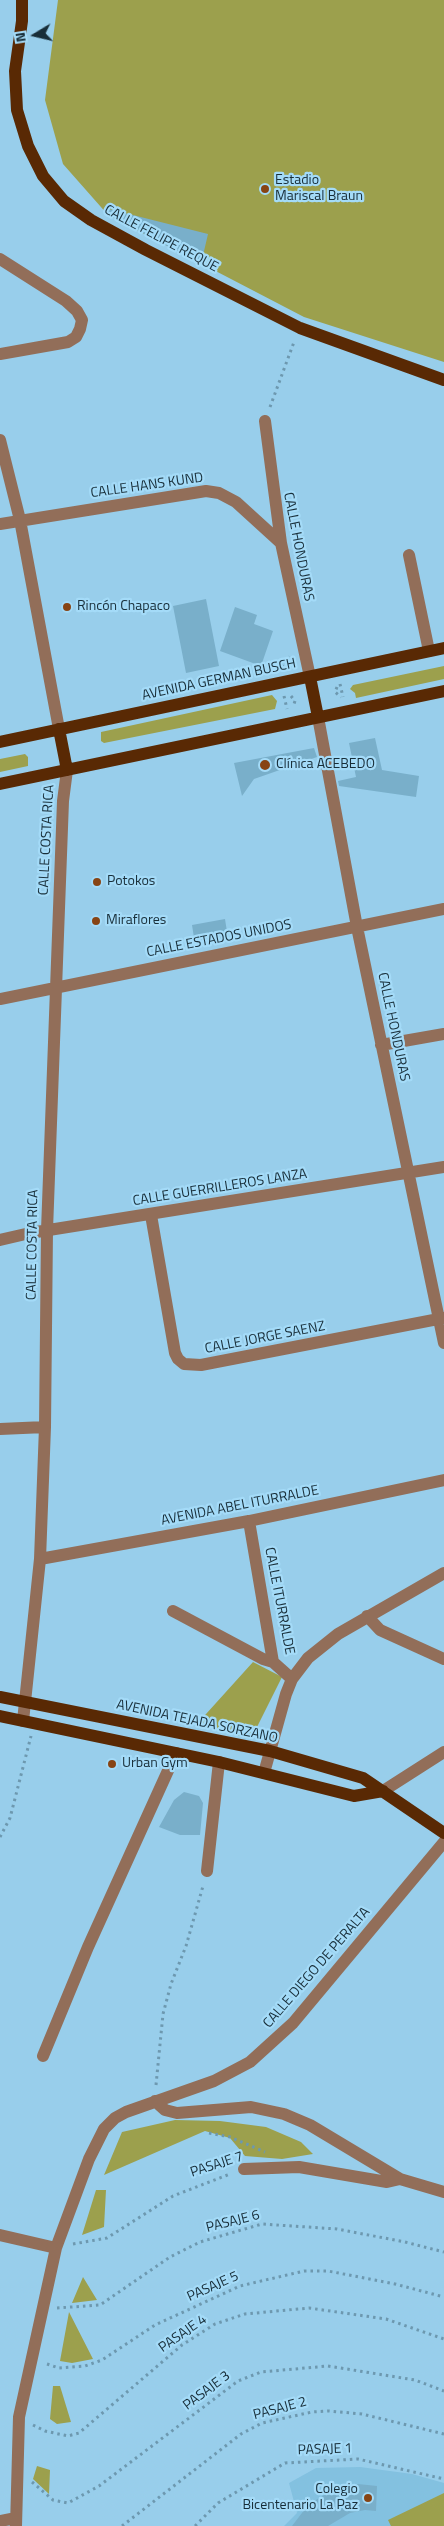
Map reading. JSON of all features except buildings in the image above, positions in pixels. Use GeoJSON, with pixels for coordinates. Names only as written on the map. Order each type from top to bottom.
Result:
{"type":"FeatureCollection","features":[{"type":"Feature","properties":{"kind":"main road","name":"CALLE FELIPE REQUE"},"geometry":{"type":"LineString","coordinates":[[22,0],[22,21],[15,71],[17,110],[28,146],[43,176],[64,201],[91,220],[300,328],[444,380]]}},
{"type":"Feature","properties":{"kind":"main road","name":"AVENIDA GERMAN BUSCH"},"geometry":{"type":"LineString","coordinates":[[0,742],[444,648]]}},
{"type":"Feature","properties":{"kind":"main road"},"geometry":{"type":"LineString","coordinates":[[310,677],[318,717]]}},
{"type":"Feature","properties":{"kind":"main road"},"geometry":{"type":"LineString","coordinates":[[0,784],[444,690]]}},
{"type":"Feature","properties":{"kind":"main road"},"geometry":{"type":"LineString","coordinates":[[59,729],[66,770]]}},
{"type":"Feature","properties":{"kind":"main road","name":"AVENIDA TEJADA SORZANO"},"geometry":{"type":"LineString","coordinates":[[0,1697],[270,1751],[363,1778],[444,1832]]}},
{"type":"Feature","properties":{"kind":"main road"},"geometry":{"type":"LineString","coordinates":[[0,1716],[219,1762],[354,1796],[384,1791]]}},
{"type":"Feature","properties":{"kind":"street"},"geometry":{"type":"LineString","coordinates":[[0,259],[66,302],[77,311],[82,320],[76,337],[68,342],[0,354]]}},
{"type":"Feature","properties":{"kind":"street","name":"CALLE HONDURAS"},"geometry":{"type":"LineString","coordinates":[[265,421],[281,543],[310,677]]}},
{"type":"Feature","properties":{"kind":"street"},"geometry":{"type":"LineString","coordinates":[[0,440],[20,520],[59,729]]}},
{"type":"Feature","properties":{"kind":"street","name":"CALLE HANS KUND"},"geometry":{"type":"LineString","coordinates":[[0,524],[206,491],[219,493],[236,502],[281,543]]}},
{"type":"Feature","properties":{"kind":"street"},"geometry":{"type":"LineString","coordinates":[[409,555],[429,651]]}},
{"type":"Feature","properties":{"kind":"street","name":"CALLE HONDURAS"},"geometry":{"type":"LineString","coordinates":[[318,717],[357,927],[408,1173],[441,1319],[444,1342]]}},
{"type":"Feature","properties":{"kind":"street","name":"CALLE COSTA RICA"},"geometry":{"type":"LineString","coordinates":[[29,1722],[26,1703],[40,1559],[56,987],[63,801],[66,770]]}},
{"type":"Feature","properties":{"kind":"street","name":"CALLE ESTADOS UNIDOS"},"geometry":{"type":"LineString","coordinates":[[0,999],[444,909]]}},
{"type":"Feature","properties":{"kind":"street"},"geometry":{"type":"LineString","coordinates":[[381,1045],[444,1034]]}},
{"type":"Feature","properties":{"kind":"street","name":"CALLE GUERRILLEROS LANZA"},"geometry":{"type":"LineString","coordinates":[[0,1240],[48,1230],[444,1167]]}},
{"type":"Feature","properties":{"kind":"street","name":"CALLE JORGE SAENZ"},"geometry":{"type":"LineString","coordinates":[[151,1215],[175,1353],[178,1360],[184,1364],[201,1365],[441,1319]]}},
{"type":"Feature","properties":{"kind":"street"},"geometry":{"type":"LineString","coordinates":[[0,1429],[45,1428]]}},
{"type":"Feature","properties":{"kind":"street","name":"AVENIDA ABEL ITURRALDE"},"geometry":{"type":"LineString","coordinates":[[40,1559],[249,1521],[444,1480]]}},
{"type":"Feature","properties":{"kind":"street","name":"CALLE ITURRALDE"},"geometry":{"type":"LineString","coordinates":[[249,1521],[273,1662],[292,1679]]}},
{"type":"Feature","properties":{"kind":"street"},"geometry":{"type":"LineString","coordinates":[[264,1773],[286,1694],[292,1679],[308,1658],[338,1634],[444,1573]]}},
{"type":"Feature","properties":{"kind":"street"},"geometry":{"type":"LineString","coordinates":[[173,1612],[263,1659],[273,1662]]}},
{"type":"Feature","properties":{"kind":"street"},"geometry":{"type":"LineString","coordinates":[[367,1616],[380,1630],[444,1659]]}},
{"type":"Feature","properties":{"kind":"street"},"geometry":{"type":"LineString","coordinates":[[384,1791],[444,1752]]}},
{"type":"Feature","properties":{"kind":"street"},"geometry":{"type":"LineString","coordinates":[[43,2056],[88,1947],[176,1753]]}},
{"type":"Feature","properties":{"kind":"street"},"geometry":{"type":"LineString","coordinates":[[207,1871],[219,1762]]}},
{"type":"Feature","properties":{"kind":"street","name":"CALLE DIEGO DE PERALTA"},"geometry":{"type":"LineString","coordinates":[[16,2522],[19,2417],[56,2248],[89,2159],[104,2129],[115,2118],[234,2071],[250,2062],[276,2040],[444,1842]]}},
{"type":"Feature","properties":{"kind":"street"},"geometry":{"type":"LineString","coordinates":[[155,2101],[165,2110],[177,2113],[251,2106],[284,2114],[310,2125],[400,2179],[444,2192]]}},
{"type":"Feature","properties":{"kind":"street","name":"PASAJE 7"},"geometry":{"type":"LineString","coordinates":[[244,2168],[299,2167],[387,2182],[400,2179]]}},
{"type":"Feature","properties":{"kind":"street"},"geometry":{"type":"LineString","coordinates":[[0,2235],[56,2248]]}},
{"type":"Feature","properties":{"kind":"street"},"geometry":{"type":"LineString","coordinates":[[0,2521],[16,2522]]}},
{"type":"Feature","properties":{"kind":"path"},"geometry":{"type":"LineString","coordinates":[[265,421],[300,328]]}},
{"type":"Feature","properties":{"kind":"path"},"geometry":{"type":"LineString","coordinates":[[340,682],[343,700]]}},
{"type":"Feature","properties":{"kind":"path"},"geometry":{"type":"LineString","coordinates":[[284,693],[288,712]]}},
{"type":"Feature","properties":{"kind":"path"},"geometry":{"type":"LineString","coordinates":[[0,1837],[10,1818],[29,1722]]}},
{"type":"Feature","properties":{"kind":"path"},"geometry":{"type":"LineString","coordinates":[[155,2101],[163,2014],[171,1984],[186,1946],[207,1871]]}},
{"type":"Feature","properties":{"kind":"path"},"geometry":{"type":"LineString","coordinates":[[209,2133],[230,2138],[267,2152]]}},
{"type":"Feature","properties":{"kind":"path","name":"PASAJE 7"},"geometry":{"type":"LineString","coordinates":[[56,2248],[107,2238],[172,2196],[244,2168]]}},
{"type":"Feature","properties":{"kind":"path","name":"PASAJE 6"},"geometry":{"type":"LineString","coordinates":[[44,2307],[70,2308],[100,2305],[170,2257],[200,2242],[262,2224],[337,2229],[405,2242],[444,2252]]}},
{"type":"Feature","properties":{"kind":"path","name":"PASAJE 5"},"geometry":{"type":"LineString","coordinates":[[32,2360],[59,2368],[85,2366],[102,2360],[156,2325],[240,2286],[304,2271],[328,2271],[395,2284],[444,2297]]}},
{"type":"Feature","properties":{"kind":"path","name":"PASAJE 4"},"geometry":{"type":"LineString","coordinates":[[19,2417],[45,2431],[68,2436],[79,2433],[182,2346],[215,2324],[245,2314],[309,2308],[386,2319],[444,2340]]}},
{"type":"Feature","properties":{"kind":"path","name":"PASAJE 3"},"geometry":{"type":"LineString","coordinates":[[17,2469],[53,2500],[68,2503],[100,2486],[238,2381],[261,2372],[328,2366],[415,2380],[444,2391]]}},
{"type":"Feature","properties":{"kind":"path","name":"PASAJE 2"},"geometry":{"type":"LineString","coordinates":[[122,2526],[241,2434],[262,2423],[312,2412],[329,2411],[362,2414],[444,2434]]}},
{"type":"Feature","properties":{"kind":"path","name":"PASAJE 1"},"geometry":{"type":"LineString","coordinates":[[194,2526],[218,2503],[285,2463],[358,2459],[444,2479]]}},
{"type":"Feature","properties":{"kind":"shaded area","name":"Colegio Bicentenario La Paz"},"geometry":{"type":"Polygon","coordinates":[[[360,2467],[412,2474],[444,2483],[444,2526],[284,2526],[297,2513],[289,2483],[316,2468],[360,2467]]]}},
{"type":"Feature","properties":{"kind":"green space","name":"Estadio Mariscal Braun"},"geometry":{"type":"Polygon","coordinates":[[[58,0],[444,0],[444,362],[304,317],[108,215],[63,164],[45,100],[58,0]]]}},
{"type":"Feature","properties":{"kind":"green space"},"geometry":{"type":"Polygon","coordinates":[[[444,666],[444,679],[356,698],[355,693],[350,689],[353,685],[444,666]]]}},
{"type":"Feature","properties":{"kind":"green space"},"geometry":{"type":"Polygon","coordinates":[[[272,695],[277,701],[275,709],[104,743],[101,741],[101,732],[272,695]]]}},
{"type":"Feature","properties":{"kind":"green space"},"geometry":{"type":"Polygon","coordinates":[[[25,754],[28,757],[28,766],[0,772],[0,759],[25,754]]]}},
{"type":"Feature","properties":{"kind":"green space"},"geometry":{"type":"Polygon","coordinates":[[[253,1662],[282,1677],[251,1739],[197,1724],[253,1662]]]}},
{"type":"Feature","properties":{"kind":"green space"},"geometry":{"type":"Polygon","coordinates":[[[175,2120],[220,2121],[266,2127],[301,2142],[313,2154],[282,2159],[245,2156],[230,2138],[205,2131],[104,2175],[122,2132],[175,2120]]]}},
{"type":"Feature","properties":{"kind":"green space"},"geometry":{"type":"Polygon","coordinates":[[[96,2190],[106,2190],[104,2227],[82,2235],[96,2190]]]}},
{"type":"Feature","properties":{"kind":"green space"},"geometry":{"type":"Polygon","coordinates":[[[83,2277],[97,2300],[72,2303],[83,2277]]]}},
{"type":"Feature","properties":{"kind":"green space"},"geometry":{"type":"Polygon","coordinates":[[[69,2312],[93,2359],[72,2363],[60,2361],[69,2312]]]}},
{"type":"Feature","properties":{"kind":"green space"},"geometry":{"type":"Polygon","coordinates":[[[53,2386],[60,2386],[71,2422],[57,2424],[50,2419],[53,2386]]]}},
{"type":"Feature","properties":{"kind":"green space"},"geometry":{"type":"Polygon","coordinates":[[[37,2466],[50,2470],[49,2494],[33,2479],[37,2466]]]}},
{"type":"Feature","properties":{"kind":"green space"},"geometry":{"type":"Polygon","coordinates":[[[444,2493],[444,2526],[391,2526],[388,2520],[444,2493]]]}},
{"type":"Feature","properties":{"kind":"place","name":"Estadio Mariscal Braun"},"geometry":{"type":"Point","coordinates":[265,189]}},
{"type":"Feature","properties":{"kind":"place","name":"Rincón Chapaco"},"geometry":{"type":"Point","coordinates":[67,607]}},
{"type":"Feature","properties":{"kind":"place","name":"Clínica ACEBEDO"},"geometry":{"type":"Point","coordinates":[265,765]}},
{"type":"Feature","properties":{"kind":"place","name":"Potokos"},"geometry":{"type":"Point","coordinates":[97,882]}},
{"type":"Feature","properties":{"kind":"place","name":"Miraflores"},"geometry":{"type":"Point","coordinates":[96,921]}},
{"type":"Feature","properties":{"kind":"place","name":"Urban Gym"},"geometry":{"type":"Point","coordinates":[112,1764]}},
{"type":"Feature","properties":{"kind":"place","name":"Colegio Bicentenario La Paz"},"geometry":{"type":"Point","coordinates":[368,2498]}}]}
